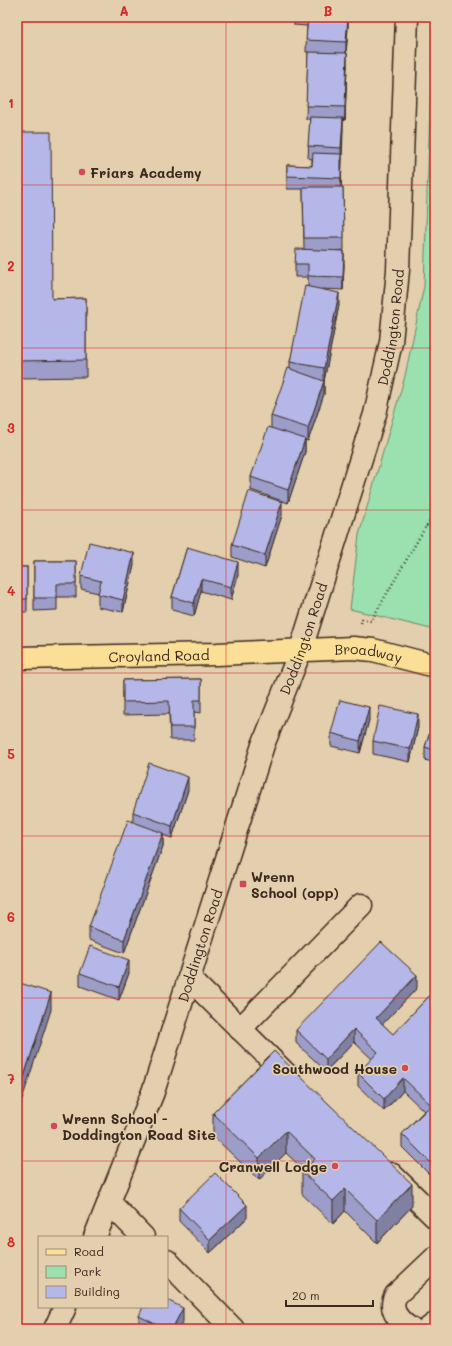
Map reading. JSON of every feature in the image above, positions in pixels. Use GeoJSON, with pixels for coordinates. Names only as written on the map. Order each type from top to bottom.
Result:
{"type":"FeatureCollection","features":[{"type":"Feature","properties":{"kind":"main road","name":"Broadway"},"geometry":{"type":"LineString","coordinates":[[301,649],[353,648],[373,650],[435,666]]}},
{"type":"Feature","properties":{"kind":"main road","name":"Croyland Road"},"geometry":{"type":"LineString","coordinates":[[17,658],[217,654],[301,649]]}},
{"type":"Feature","properties":{"kind":"street","name":"Doddington Road"},"geometry":{"type":"LineString","coordinates":[[94,1236],[153,1092],[267,732],[301,649],[375,414],[391,342],[398,270],[407,17]]}},
{"type":"Feature","properties":{"kind":"street"},"geometry":{"type":"LineString","coordinates":[[240,1029],[361,905]]}},
{"type":"Feature","properties":{"kind":"street"},"geometry":{"type":"LineString","coordinates":[[189,978],[303,1090]]}},
{"type":"Feature","properties":{"kind":"street"},"geometry":{"type":"LineString","coordinates":[[378,1162],[435,1217]]}},
{"type":"Feature","properties":{"kind":"street"},"geometry":{"type":"LineString","coordinates":[[109,1202],[143,1236]]}},
{"type":"Feature","properties":{"kind":"street"},"geometry":{"type":"LineString","coordinates":[[411,1329],[396,1315],[392,1306],[394,1300],[396,1295],[435,1258]]}},
{"type":"Feature","properties":{"kind":"street"},"geometry":{"type":"LineString","coordinates":[[168,1262],[233,1329]]}},
{"type":"Feature","properties":{"kind":"street"},"geometry":{"type":"LineString","coordinates":[[55,1329],[65,1308]]}},
{"type":"Feature","properties":{"kind":"street"},"geometry":{"type":"LineString","coordinates":[[428,1329],[435,1324]]}},
{"type":"Feature","properties":{"kind":"path"},"geometry":{"type":"LineString","coordinates":[[353,648],[362,619],[371,621],[426,526],[435,515]]}},
{"type":"Feature","properties":{"kind":"path"},"geometry":{"type":"LineString","coordinates":[[426,526],[435,529]]}},
{"type":"Feature","properties":{"kind":"green space"},"geometry":{"type":"Polygon","coordinates":[[[433,17],[435,17],[435,630],[350,609],[359,535],[405,376],[424,286],[433,17]]]}},
{"type":"Feature","properties":{"kind":"building"},"geometry":{"type":"Polygon","coordinates":[[[308,17],[348,17],[346,42],[306,40],[308,17]]]}},
{"type":"Feature","properties":{"kind":"building"},"geometry":{"type":"Polygon","coordinates":[[[308,52],[347,53],[345,107],[306,106],[308,52]]]}},
{"type":"Feature","properties":{"kind":"building"},"geometry":{"type":"Polygon","coordinates":[[[310,117],[343,118],[341,148],[308,146],[310,117]]]}},
{"type":"Feature","properties":{"kind":"building"},"geometry":{"type":"Polygon","coordinates":[[[17,132],[51,132],[52,299],[86,298],[86,360],[17,361],[17,132]]]}},
{"type":"Feature","properties":{"kind":"building"},"geometry":{"type":"Polygon","coordinates":[[[313,153],[341,154],[341,178],[287,176],[287,165],[312,166],[313,153]]]}},
{"type":"Feature","properties":{"kind":"building"},"geometry":{"type":"Polygon","coordinates":[[[303,187],[343,187],[344,238],[304,238],[303,187]]]}},
{"type":"Feature","properties":{"kind":"building"},"geometry":{"type":"Polygon","coordinates":[[[296,249],[344,251],[343,277],[308,276],[308,264],[295,264],[296,249]]]}},
{"type":"Feature","properties":{"kind":"building"},"geometry":{"type":"Polygon","coordinates":[[[305,286],[339,293],[324,368],[290,362],[305,286]]]}},
{"type":"Feature","properties":{"kind":"building"},"geometry":{"type":"Polygon","coordinates":[[[288,368],[324,381],[308,428],[271,416],[288,368]]]}},
{"type":"Feature","properties":{"kind":"building"},"geometry":{"type":"Polygon","coordinates":[[[268,427],[305,439],[288,490],[251,477],[268,427]]]}},
{"type":"Feature","properties":{"kind":"building"},"geometry":{"type":"Polygon","coordinates":[[[249,491],[282,502],[265,555],[232,545],[249,491]]]}},
{"type":"Feature","properties":{"kind":"building"},"geometry":{"type":"Polygon","coordinates":[[[89,542],[134,553],[123,600],[98,594],[101,581],[81,576],[89,542]]]}},
{"type":"Feature","properties":{"kind":"building"},"geometry":{"type":"Polygon","coordinates":[[[187,547],[238,562],[231,587],[201,579],[194,603],[172,597],[187,547]]]}},
{"type":"Feature","properties":{"kind":"building"},"geometry":{"type":"Polygon","coordinates":[[[34,561],[76,561],[76,584],[57,584],[57,598],[34,598],[34,561]]]}},
{"type":"Feature","properties":{"kind":"building"},"geometry":{"type":"Polygon","coordinates":[[[17,567],[27,567],[27,599],[17,599],[17,567]]]}},
{"type":"Feature","properties":{"kind":"building"},"geometry":{"type":"Polygon","coordinates":[[[201,679],[201,700],[194,700],[194,727],[170,727],[169,701],[123,702],[123,680],[201,679]]]}},
{"type":"Feature","properties":{"kind":"building"},"geometry":{"type":"Polygon","coordinates":[[[340,700],[369,707],[360,741],[331,733],[340,700]]]}},
{"type":"Feature","properties":{"kind":"building"},"geometry":{"type":"Polygon","coordinates":[[[380,706],[418,714],[410,749],[373,741],[380,706]]]}},
{"type":"Feature","properties":{"kind":"building"},"geometry":{"type":"Polygon","coordinates":[[[435,717],[435,750],[425,747],[435,717]]]}},
{"type":"Feature","properties":{"kind":"building"},"geometry":{"type":"Polygon","coordinates":[[[149,763],[188,777],[172,826],[133,812],[149,763]]]}},
{"type":"Feature","properties":{"kind":"building"},"geometry":{"type":"Polygon","coordinates":[[[128,820],[163,833],[124,940],[89,927],[128,820]]]}},
{"type":"Feature","properties":{"kind":"building","name":"Southwood House"},"geometry":{"type":"Polygon","coordinates":[[[381,942],[417,975],[376,1018],[393,1034],[435,990],[435,1167],[402,1134],[431,1105],[403,1078],[384,1099],[358,1073],[378,1052],[354,1029],[326,1059],[296,1030],[381,942]]]}},
{"type":"Feature","properties":{"kind":"building"},"geometry":{"type":"Polygon","coordinates":[[[90,946],[129,960],[119,987],[80,973],[90,946]]]}},
{"type":"Feature","properties":{"kind":"building"},"geometry":{"type":"Polygon","coordinates":[[[17,982],[51,993],[17,1098],[17,982]]]}},
{"type":"Feature","properties":{"kind":"building","name":"Cranwell Lodge"},"geometry":{"type":"Polygon","coordinates":[[[274,1051],[412,1184],[377,1220],[345,1189],[333,1201],[302,1172],[315,1159],[286,1131],[259,1158],[213,1113],[274,1051]]]}},
{"type":"Feature","properties":{"kind":"building"},"geometry":{"type":"Polygon","coordinates":[[[215,1173],[247,1205],[210,1240],[179,1208],[215,1173]]]}},
{"type":"Feature","properties":{"kind":"building"},"geometry":{"type":"Polygon","coordinates":[[[168,1300],[183,1308],[172,1329],[165,1329],[139,1316],[143,1308],[168,1308],[168,1300]]]}},
{"type":"Feature","properties":{"kind":"building"},"geometry":{"type":"Polygon","coordinates":[[[130,1326],[138,1329],[129,1329],[130,1326]]]}},
{"type":"Feature","properties":{"kind":"place","name":"Friars Academy"},"geometry":{"type":"Point","coordinates":[82,172]}},
{"type":"Feature","properties":{"kind":"place","name":"Wrenn School (opp)"},"geometry":{"type":"Point","coordinates":[243,884]}},
{"type":"Feature","properties":{"kind":"place","name":"Southwood House"},"geometry":{"type":"Point","coordinates":[405,1068]}},
{"type":"Feature","properties":{"kind":"place","name":"Wrenn School - Doddington Road Site"},"geometry":{"type":"Point","coordinates":[54,1126]}},
{"type":"Feature","properties":{"kind":"place","name":"Cranwell Lodge"},"geometry":{"type":"Point","coordinates":[335,1166]}}]}
